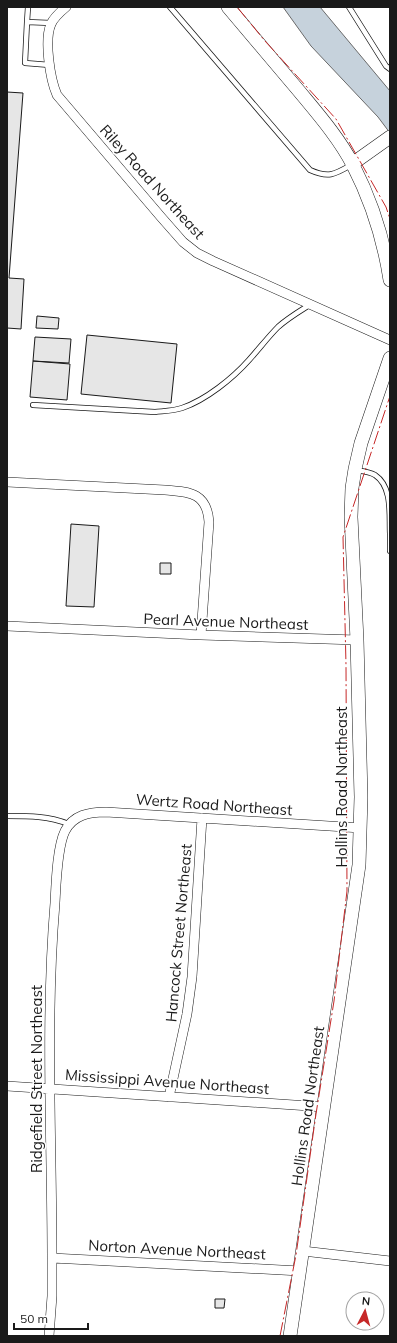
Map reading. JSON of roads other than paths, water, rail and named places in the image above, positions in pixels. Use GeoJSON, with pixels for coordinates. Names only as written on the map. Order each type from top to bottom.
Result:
{"type":"FeatureCollection","features":[{"type":"Feature","properties":{"kind":"main road"},"geometry":{"type":"LineString","coordinates":[[228,7],[323,121],[338,141],[352,164],[362,186],[381,239],[390,280]]}},
{"type":"Feature","properties":{"kind":"main road"},"geometry":{"type":"LineString","coordinates":[[352,164],[390,137]]}},
{"type":"Feature","properties":{"kind":"main road","name":"Hollins Road Northeast"},"geometry":{"type":"LineString","coordinates":[[290,1336],[359,865],[361,828],[357,640],[351,517],[352,488],[361,443],[390,358]]}},
{"type":"Feature","properties":{"kind":"street"},"geometry":{"type":"LineString","coordinates":[[51,23],[56,15],[66,7]]}},
{"type":"Feature","properties":{"kind":"street","name":"Riley Road Northeast"},"geometry":{"type":"LineString","coordinates":[[51,23],[48,32],[48,41],[52,85],[62,103],[184,242],[198,253],[213,261],[390,340]]}},
{"type":"Feature","properties":{"kind":"street"},"geometry":{"type":"LineString","coordinates":[[7,482],[190,492],[197,496],[207,508],[209,522],[201,635]]}},
{"type":"Feature","properties":{"kind":"street","name":"Pearl Avenue Northeast"},"geometry":{"type":"LineString","coordinates":[[7,626],[201,635],[357,640]]}},
{"type":"Feature","properties":{"kind":"street","name":"Wertz Road Northeast"},"geometry":{"type":"LineString","coordinates":[[70,824],[76,818],[84,814],[106,812],[361,828]]}},
{"type":"Feature","properties":{"kind":"street","name":"Hancock Street Northeast"},"geometry":{"type":"LineString","coordinates":[[169,1097],[181,1047],[192,977],[202,818]]}},
{"type":"Feature","properties":{"kind":"street","name":"Ridgefield Street Northeast"},"geometry":{"type":"LineString","coordinates":[[49,1336],[52,1296],[50,1004],[54,912],[61,840],[64,832],[70,824]]}},
{"type":"Feature","properties":{"kind":"street","name":"Mississippi Avenue Northeast"},"geometry":{"type":"LineString","coordinates":[[7,1086],[324,1107]]}},
{"type":"Feature","properties":{"kind":"street"},"geometry":{"type":"LineString","coordinates":[[303,1251],[390,1261]]}},
{"type":"Feature","properties":{"kind":"street","name":"Norton Avenue Northeast"},"geometry":{"type":"LineString","coordinates":[[52,1258],[300,1271]]}},
{"type":"Feature","properties":{"kind":"lane"},"geometry":{"type":"LineString","coordinates":[[28,7],[25,63],[50,64]]}},
{"type":"Feature","properties":{"kind":"lane"},"geometry":{"type":"LineString","coordinates":[[170,7],[310,170],[319,174],[336,174],[352,164]]}},
{"type":"Feature","properties":{"kind":"lane"},"geometry":{"type":"LineString","coordinates":[[349,7],[386,66],[390,69]]}},
{"type":"Feature","properties":{"kind":"lane"},"geometry":{"type":"LineString","coordinates":[[27,22],[51,23]]}},
{"type":"Feature","properties":{"kind":"lane"},"geometry":{"type":"LineString","coordinates":[[33,405],[155,412],[182,408],[195,403],[215,390],[249,360],[279,327],[311,304]]}},
{"type":"Feature","properties":{"kind":"lane"},"geometry":{"type":"LineString","coordinates":[[355,469],[374,475],[384,484],[389,504],[390,551]]}},
{"type":"Feature","properties":{"kind":"lane"},"geometry":{"type":"LineString","coordinates":[[7,816],[45,817],[58,819],[70,824]]}}]}
